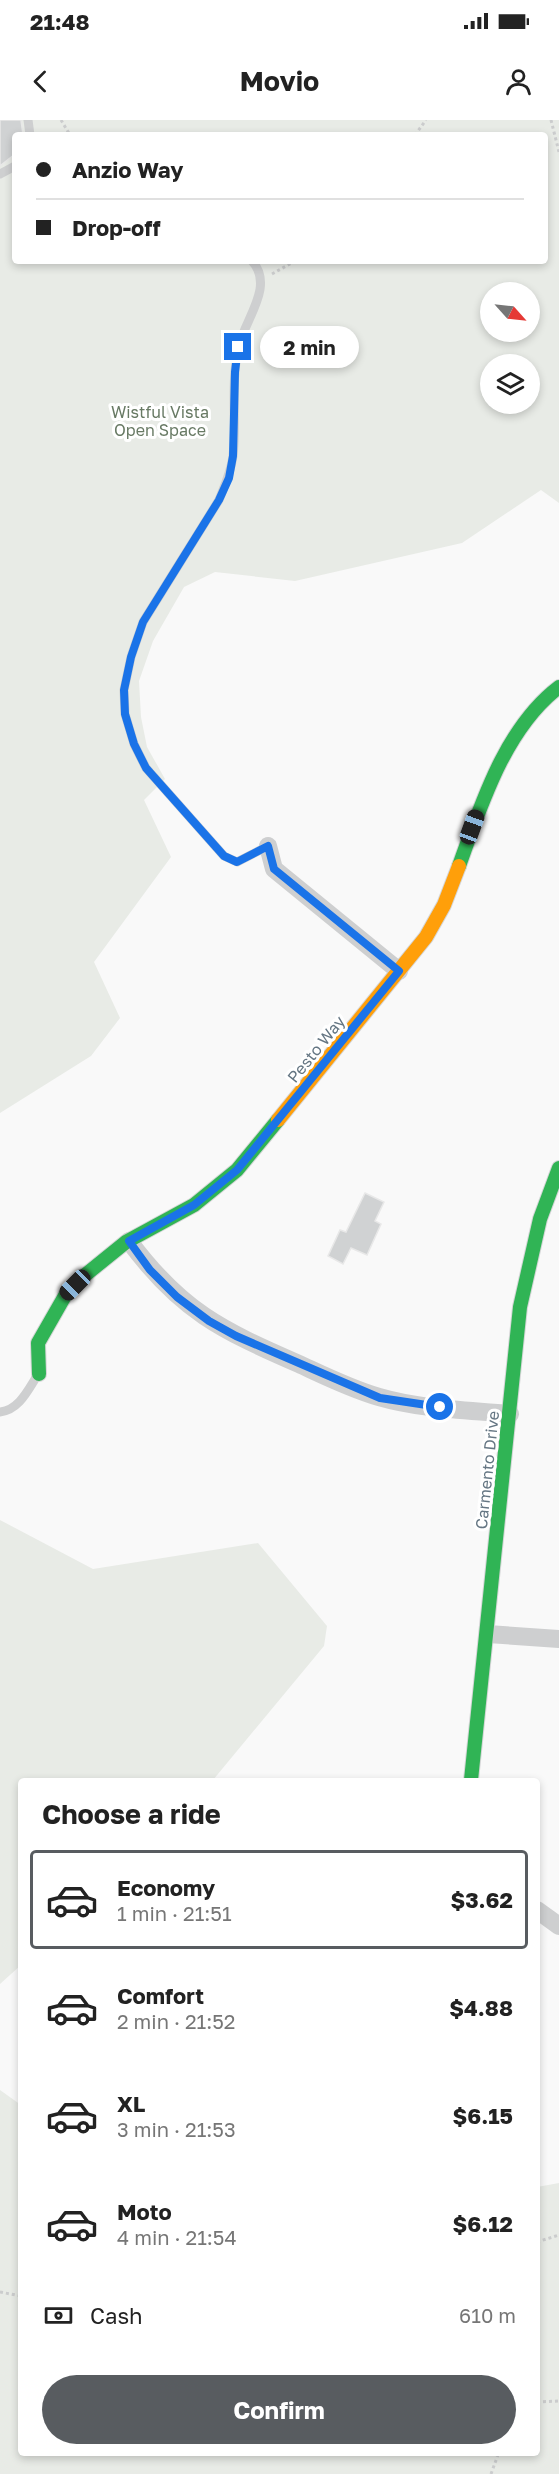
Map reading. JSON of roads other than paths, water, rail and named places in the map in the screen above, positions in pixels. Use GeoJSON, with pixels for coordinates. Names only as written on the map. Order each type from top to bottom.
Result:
{"type":"FeatureCollection","features":[{"type":"Feature","properties":{"kind":"street","name":"Pesto Way"},"geometry":{"type":"LineString","coordinates":[[39,1374],[38,1343],[51,1316],[66,1294],[84,1276],[129,1241],[194,1205],[237,1170],[426,937],[444,906],[486,788],[504,753],[520,729],[559,687]]}},
{"type":"Feature","properties":{"kind":"street"},"geometry":{"type":"LineString","coordinates":[[268,846],[274,869],[399,971]]}},
{"type":"Feature","properties":{"kind":"street","name":"Carmento Drive"},"geometry":{"type":"LineString","coordinates":[[471,1778],[488,1634],[520,1307],[531,1253],[559,1168]]}},
{"type":"Feature","properties":{"kind":"street"},"geometry":{"type":"LineString","coordinates":[[129,1241],[150,1270],[177,1297],[209,1321],[236,1336],[380,1398],[417,1405],[510,1414]]}},
{"type":"Feature","properties":{"kind":"street"},"geometry":{"type":"LineString","coordinates":[[488,1634],[559,1640]]}},
{"type":"Feature","properties":{"kind":"street"},"geometry":{"type":"LineString","coordinates":[[540,1912],[559,1926]]}},
{"type":"Feature","properties":{"kind":"lane"},"geometry":{"type":"LineString","coordinates":[[254,264],[262,278],[260,292],[238,347],[235,372],[233,456],[229,478],[219,500],[143,622],[131,657],[124,690],[125,714],[134,744],[146,768],[224,856],[237,862],[268,846]]}},
{"type":"Feature","properties":{"kind":"lane"},"geometry":{"type":"LineString","coordinates":[[0,1412],[6,1412],[19,1404],[39,1374]]}},
{"type":"Feature","properties":{"kind":"park label","name":"Wistful Vista Open Space"},"geometry":{"type":"Point","coordinates":[160,421]}}]}
